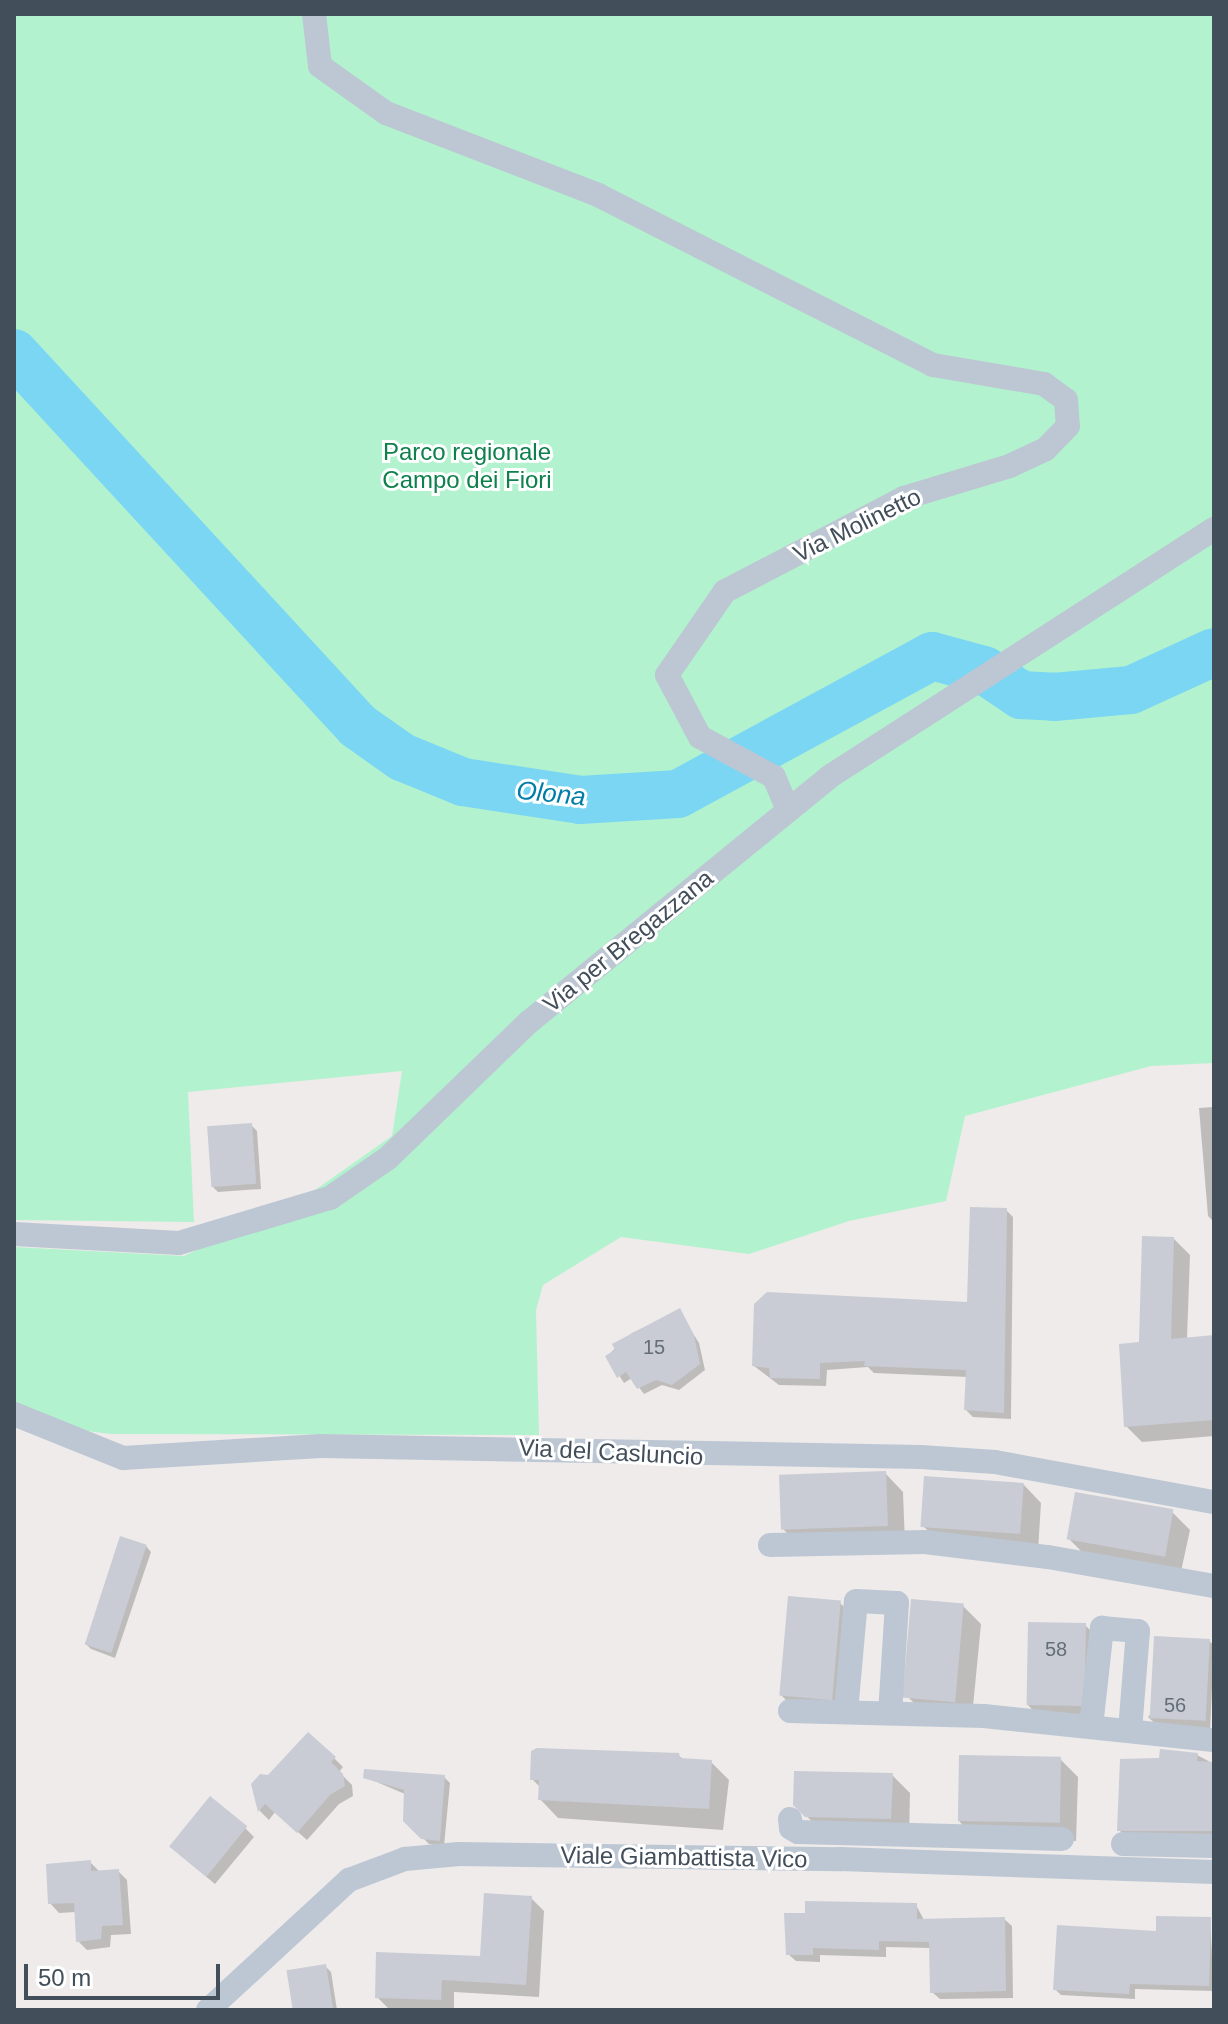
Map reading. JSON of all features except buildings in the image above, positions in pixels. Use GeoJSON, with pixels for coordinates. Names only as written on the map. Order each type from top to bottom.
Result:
{"type":"FeatureCollection","features":[{"type":"Feature","properties":{"kind":"street","name":"Via Molinetto"},"geometry":{"type":"LineString","coordinates":[[314,14],[320,66],[386,113],[598,195],[933,365],[1044,384],[1066,400],[1068,426],[1046,449],[1010,466],[904,498],[725,591],[667,675],[700,737],[774,777],[788,810]]}},
{"type":"Feature","properties":{"kind":"street","name":"Via per Bregazzana"},"geometry":{"type":"LineString","coordinates":[[14,1234],[179,1243],[330,1198],[388,1158],[529,1022],[829,777],[1214,529]]}},
{"type":"Feature","properties":{"kind":"street","name":"Via del Casluncio"},"geometry":{"type":"LineString","coordinates":[[14,1414],[123,1458],[321,1446],[921,1457],[995,1462],[1214,1502]]}},
{"type":"Feature","properties":{"kind":"street"},"geometry":{"type":"LineString","coordinates":[[770,1545],[925,1542],[1048,1557],[1214,1586]]}},
{"type":"Feature","properties":{"kind":"street"},"geometry":{"type":"LineString","coordinates":[[846,1712],[856,1601],[897,1603],[890,1713]]}},
{"type":"Feature","properties":{"kind":"street"},"geometry":{"type":"LineString","coordinates":[[1091,1727],[1102,1628],[1138,1631],[1130,1731]]}},
{"type":"Feature","properties":{"kind":"street"},"geometry":{"type":"LineString","coordinates":[[851,1655],[893,1658]]}},
{"type":"Feature","properties":{"kind":"street"},"geometry":{"type":"LineString","coordinates":[[1097,1677],[1134,1681]]}},
{"type":"Feature","properties":{"kind":"street"},"geometry":{"type":"LineString","coordinates":[[790,1711],[890,1713],[1091,1727],[1214,1740]]}},
{"type":"Feature","properties":{"kind":"street"},"geometry":{"type":"LineString","coordinates":[[790,1819],[791,1828],[798,1832],[924,1827],[1062,1839]]}},
{"type":"Feature","properties":{"kind":"street"},"geometry":{"type":"LineString","coordinates":[[924,1827],[924,1866]]}},
{"type":"Feature","properties":{"kind":"street"},"geometry":{"type":"LineString","coordinates":[[1123,1844],[1214,1846]]}},
{"type":"Feature","properties":{"kind":"street","name":"Viale Giambattista Vico"},"geometry":{"type":"LineString","coordinates":[[208,2010],[349,1880],[405,1859],[459,1854],[633,1856],[1214,1872]]}},
{"type":"Feature","properties":{"kind":"green space","name":"Parco regionale Campo dei Fiori"},"geometry":{"type":"Polygon","coordinates":[[[14,14],[1214,14],[1214,1063],[1151,1066],[965,1116],[946,1201],[849,1221],[749,1254],[621,1237],[543,1285],[536,1310],[539,1435],[111,1434],[14,1422],[14,1247],[184,1256],[298,1202],[392,1136],[402,1071],[188,1092],[194,1222],[14,1220],[14,14]]]}},
{"type":"Feature","properties":{"kind":"waterway","name":"Olona"},"geometry":{"type":"LineString","coordinates":[[14,353],[358,726],[402,757],[463,782],[580,800],[678,794],[932,656],[984,670],[1021,695],[1054,697],[1131,690],[1214,652]]}}]}
